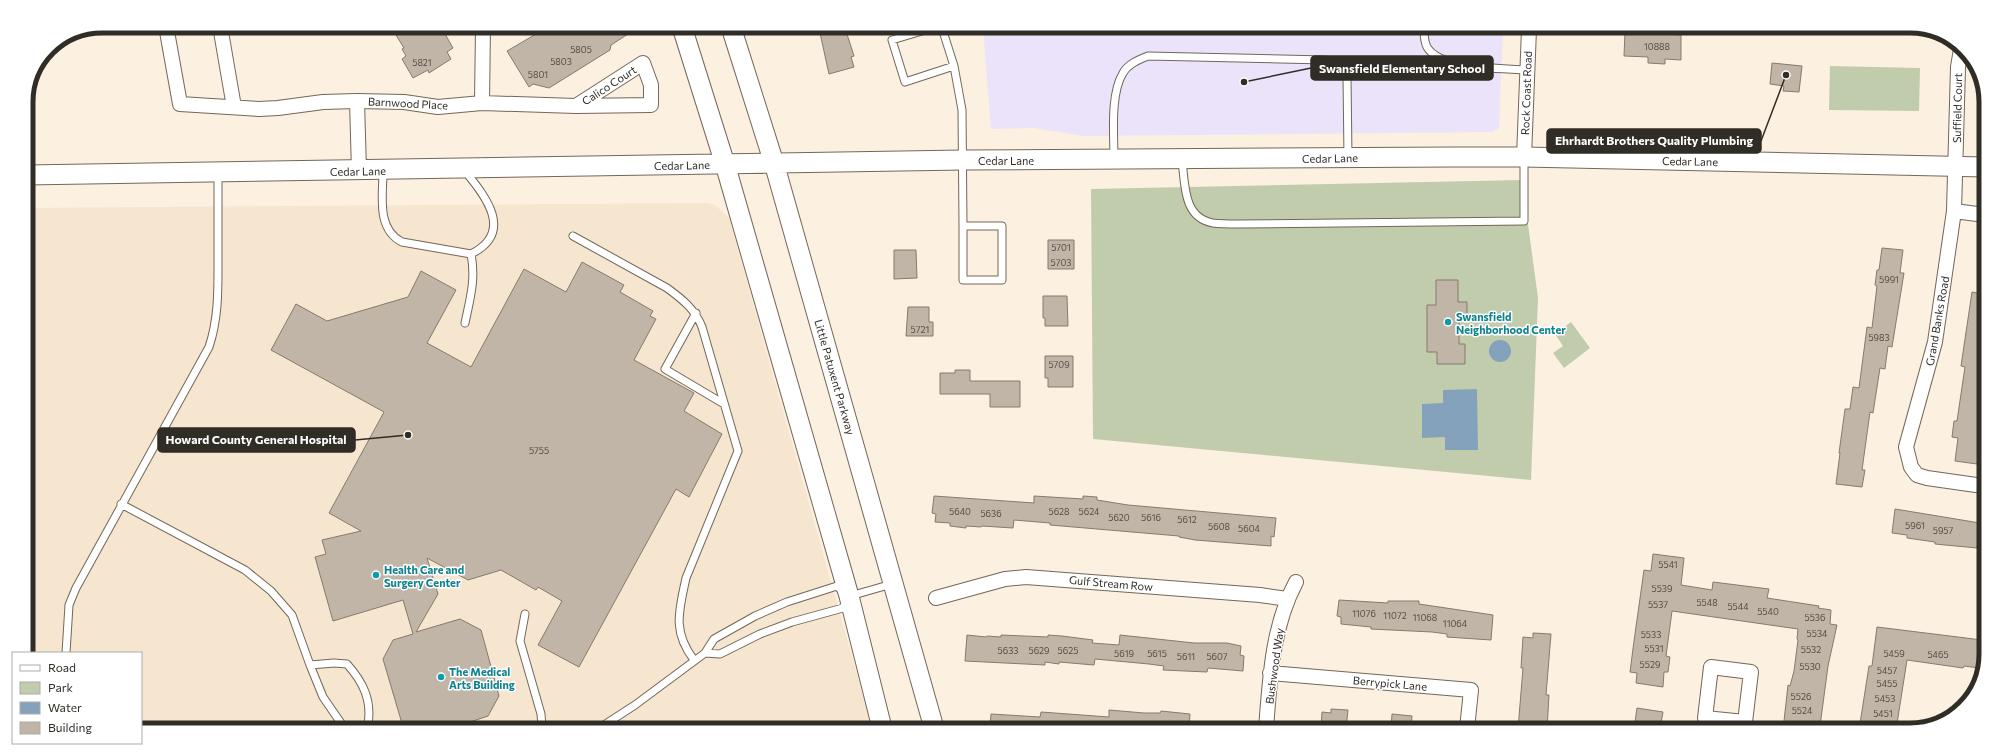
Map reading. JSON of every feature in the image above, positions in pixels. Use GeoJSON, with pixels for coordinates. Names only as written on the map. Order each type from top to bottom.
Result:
{"type":"FeatureCollection","features":[{"type":"Feature","properties":{"kind":"main road"},"geometry":{"type":"LineString","coordinates":[[684,33],[725,164],[849,596],[881,723]]}},
{"type":"Feature","properties":{"kind":"main road","name":"Little Patuxent Parkway"},"geometry":{"type":"LineString","coordinates":[[734,33],[774,163],[933,723]]}},
{"type":"Feature","properties":{"kind":"main road","name":"Cedar Lane"},"geometry":{"type":"LineString","coordinates":[[33,175],[359,171],[963,160],[1524,157],[1979,168]]}},
{"type":"Feature","properties":{"kind":"street","name":"Barnwood Place"},"geometry":{"type":"LineString","coordinates":[[167,33],[180,104],[278,108],[323,102],[357,101],[404,102],[438,107],[482,103]]}},
{"type":"Feature","properties":{"kind":"street"},"geometry":{"type":"LineString","coordinates":[[221,33],[234,107]]}},
{"type":"Feature","properties":{"kind":"street"},"geometry":{"type":"LineString","coordinates":[[482,103],[483,33]]}},
{"type":"Feature","properties":{"kind":"street","name":"Rock Coast Road"},"geometry":{"type":"LineString","coordinates":[[1524,157],[1529,33]]}},
{"type":"Feature","properties":{"kind":"street","name":"Suffield Court"},"geometry":{"type":"LineString","coordinates":[[1956,167],[1958,67],[1960,54]]}},
{"type":"Feature","properties":{"kind":"street","name":"Calico Court"},"geometry":{"type":"LineString","coordinates":[[482,103],[576,106],[651,105],[651,85],[643,63],[576,106]]}},
{"type":"Feature","properties":{"kind":"street","name":"Barnwood Place"},"geometry":{"type":"LineString","coordinates":[[357,101],[359,171]]}},
{"type":"Feature","properties":{"kind":"street","name":"Grand Banks Road"},"geometry":{"type":"LineString","coordinates":[[1956,167],[1954,211],[1935,342],[1906,447],[1911,467],[1917,475],[1927,478],[1979,485]]}},
{"type":"Feature","properties":{"kind":"street"},"geometry":{"type":"LineString","coordinates":[[1954,211],[1979,214]]}},
{"type":"Feature","properties":{"kind":"street","name":"Gulf Stream Row"},"geometry":{"type":"LineString","coordinates":[[936,598],[1005,579],[1026,577],[1260,595],[1287,599]]}},
{"type":"Feature","properties":{"kind":"street","name":"Bushwood Way"},"geometry":{"type":"LineString","coordinates":[[1266,723],[1270,674],[1274,647],[1287,599],[1296,582]]}},
{"type":"Feature","properties":{"kind":"street"},"geometry":{"type":"LineString","coordinates":[[1716,723],[1706,718],[1712,667],[1751,672],[1744,722],[1736,723]]}},
{"type":"Feature","properties":{"kind":"street","name":"Berrypick Lane"},"geometry":{"type":"LineString","coordinates":[[1270,674],[1471,690],[1468,723]]}},
{"type":"Feature","properties":{"kind":"lane"},"geometry":{"type":"LineString","coordinates":[[915,33],[892,40],[904,82],[954,66]]}},
{"type":"Feature","properties":{"kind":"lane"},"geometry":{"type":"LineString","coordinates":[[944,33],[954,66],[962,110],[963,280],[1002,280],[1002,226],[963,226]]}},
{"type":"Feature","properties":{"kind":"lane"},"geometry":{"type":"LineString","coordinates":[[1424,33],[1424,38],[1428,48],[1447,61],[1474,67],[1527,70]]}},
{"type":"Feature","properties":{"kind":"lane"},"geometry":{"type":"LineString","coordinates":[[1114,160],[1115,98],[1118,85],[1123,73],[1134,62],[1148,56],[1326,60],[1342,67],[1347,76],[1348,158]]}},
{"type":"Feature","properties":{"kind":"lane"},"geometry":{"type":"LineString","coordinates":[[1182,160],[1186,199],[1193,211],[1201,219],[1213,223],[1238,224],[1524,221],[1524,157]]}},
{"type":"Feature","properties":{"kind":"lane"},"geometry":{"type":"LineString","coordinates":[[383,170],[383,215],[387,229],[392,237],[402,242],[471,254],[481,249],[490,237],[494,221],[491,207],[483,194],[463,169]]}},
{"type":"Feature","properties":{"kind":"lane"},"geometry":{"type":"LineString","coordinates":[[66,652],[69,605],[76,588],[209,347],[214,333],[217,316],[218,290],[218,172]]}},
{"type":"Feature","properties":{"kind":"lane"},"geometry":{"type":"LineString","coordinates":[[573,236],[667,288],[679,296],[696,313],[702,327],[738,451],[686,578],[680,614],[679,631],[684,646],[694,660]]}},
{"type":"Feature","properties":{"kind":"lane"},"geometry":{"type":"LineString","coordinates":[[465,323],[474,284],[474,270],[471,254]]}},
{"type":"Feature","properties":{"kind":"lane"},"geometry":{"type":"LineString","coordinates":[[696,313],[665,369],[724,404]]}},
{"type":"Feature","properties":{"kind":"lane"},"geometry":{"type":"LineString","coordinates":[[121,504],[245,570],[261,581],[292,615],[323,697],[341,723]]}},
{"type":"Feature","properties":{"kind":"lane"},"geometry":{"type":"LineString","coordinates":[[706,653],[720,654],[760,634],[792,622],[843,608],[849,596],[892,584]]}},
{"type":"Feature","properties":{"kind":"lane"},"geometry":{"type":"LineString","coordinates":[[608,723],[635,705],[694,660],[706,653],[714,639],[755,616],[788,602],[837,586],[849,596]]}},
{"type":"Feature","properties":{"kind":"lane"},"geometry":{"type":"LineString","coordinates":[[525,614],[520,641],[541,714],[542,723]]}},
{"type":"Feature","properties":{"kind":"lane"},"geometry":{"type":"LineString","coordinates":[[310,665],[334,663],[347,664],[358,677],[365,692],[370,710],[368,723]]}},
{"type":"Feature","properties":{"kind":"shaded area"},"geometry":{"type":"Polygon","coordinates":[[[983,33],[1503,33],[1499,128],[1492,132],[1083,136],[1034,128],[991,129],[983,33]]]}},
{"type":"Feature","properties":{"kind":"shaded area"},"geometry":{"type":"Polygon","coordinates":[[[706,203],[715,205],[729,218],[871,723],[142,723],[142,652],[33,652],[33,208],[706,203]]]}},
{"type":"Feature","properties":{"kind":"green space"},"geometry":{"type":"Polygon","coordinates":[[[1830,66],[1920,68],[1919,111],[1829,110],[1830,66]]]}},
{"type":"Feature","properties":{"kind":"green space"},"geometry":{"type":"Polygon","coordinates":[[[1522,180],[1538,298],[1531,480],[1093,439],[1091,189],[1522,180]]]}},
{"type":"Feature","properties":{"kind":"green space"},"geometry":{"type":"Polygon","coordinates":[[[1571,322],[1590,348],[1564,368],[1553,353],[1563,346],[1555,334],[1571,322]]]}},
{"type":"Feature","properties":{"kind":"water"},"geometry":{"type":"Polygon","coordinates":[[[1496,340],[1504,340],[1511,347],[1511,355],[1504,362],[1496,362],[1489,355],[1489,347],[1496,340]]]}},
{"type":"Feature","properties":{"kind":"water"},"geometry":{"type":"Polygon","coordinates":[[[1477,389],[1478,450],[1445,450],[1445,437],[1422,438],[1422,404],[1443,403],[1443,390],[1477,389]]]}},
{"type":"Feature","properties":{"kind":"building"},"geometry":{"type":"Polygon","coordinates":[[[395,33],[444,33],[453,48],[447,52],[451,59],[429,73],[428,70],[413,78],[402,59],[406,56],[402,49],[404,48],[395,33]]]}},
{"type":"Feature","properties":{"kind":"building"},"geometry":{"type":"Polygon","coordinates":[[[538,33],[630,33],[611,45],[610,50],[549,88],[533,84],[529,87],[507,51],[538,33]]]}},
{"type":"Feature","properties":{"kind":"building"},"geometry":{"type":"Polygon","coordinates":[[[820,33],[847,33],[854,56],[851,57],[854,67],[829,74],[820,33]]]}},
{"type":"Feature","properties":{"kind":"building"},"geometry":{"type":"Polygon","coordinates":[[[1625,33],[1681,35],[1681,60],[1665,59],[1665,64],[1648,63],[1648,57],[1624,56],[1625,33]]]}},
{"type":"Feature","properties":{"kind":"building"},"geometry":{"type":"Polygon","coordinates":[[[1772,63],[1802,66],[1799,92],[1783,91],[1784,86],[1770,84],[1772,63]]]}},
{"type":"Feature","properties":{"kind":"building"},"geometry":{"type":"Polygon","coordinates":[[[1048,240],[1074,240],[1074,269],[1048,269],[1048,240]]]}},
{"type":"Feature","properties":{"kind":"building"},"geometry":{"type":"Polygon","coordinates":[[[1882,248],[1903,250],[1900,273],[1904,273],[1892,347],[1888,346],[1885,369],[1880,368],[1873,413],[1870,412],[1862,470],[1865,470],[1862,487],[1836,484],[1845,409],[1850,409],[1853,387],[1859,388],[1867,327],[1872,328],[1877,286],[1875,285],[1882,248]]]}},
{"type":"Feature","properties":{"kind":"building"},"geometry":{"type":"Polygon","coordinates":[[[894,250],[916,250],[917,278],[894,279],[894,250]]]}},
{"type":"Feature","properties":{"kind":"building"},"geometry":{"type":"Polygon","coordinates":[[[582,262],[624,285],[620,292],[653,311],[650,316],[656,319],[634,360],[694,393],[684,411],[722,434],[689,497],[676,489],[579,667],[538,645],[562,601],[538,587],[536,590],[501,570],[468,580],[427,558],[438,594],[416,632],[460,619],[481,630],[499,696],[488,716],[467,723],[402,723],[383,659],[393,640],[413,634],[403,600],[333,621],[315,557],[326,554],[322,540],[361,531],[329,513],[384,412],[271,350],[296,304],[327,321],[408,297],[421,271],[456,290],[427,343],[471,367],[524,269],[566,292],[582,262]]]}},
{"type":"Feature","properties":{"kind":"building","name":"Swansfield Neighborhood Center"},"geometry":{"type":"Polygon","coordinates":[[[1436,280],[1458,280],[1458,302],[1467,302],[1467,315],[1459,315],[1459,344],[1465,344],[1465,364],[1437,364],[1437,352],[1427,352],[1427,305],[1436,305],[1436,280]]]}},
{"type":"Feature","properties":{"kind":"building"},"geometry":{"type":"Polygon","coordinates":[[[1972,292],[1979,293],[1979,453],[1977,464],[1955,461],[1958,438],[1952,437],[1954,421],[1957,421],[1965,367],[1961,366],[1972,292]]]}},
{"type":"Feature","properties":{"kind":"building"},"geometry":{"type":"Polygon","coordinates":[[[1043,296],[1067,296],[1068,326],[1045,326],[1045,318],[1043,318],[1043,296]]]}},
{"type":"Feature","properties":{"kind":"building"},"geometry":{"type":"Polygon","coordinates":[[[908,307],[929,307],[929,322],[933,322],[933,336],[906,336],[908,307]]]}},
{"type":"Feature","properties":{"kind":"building"},"geometry":{"type":"Polygon","coordinates":[[[1045,356],[1073,356],[1073,387],[1048,387],[1048,378],[1045,378],[1045,356]]]}},
{"type":"Feature","properties":{"kind":"building"},"geometry":{"type":"Polygon","coordinates":[[[955,370],[970,370],[970,381],[1020,381],[1020,407],[990,407],[990,394],[940,394],[940,373],[955,373],[955,370]]]}},
{"type":"Feature","properties":{"kind":"building"},"geometry":{"type":"Polygon","coordinates":[[[934,496],[1034,503],[1034,496],[1083,499],[1083,496],[1097,497],[1097,500],[1128,505],[1276,518],[1274,537],[1271,536],[1271,546],[1195,540],[1179,536],[1050,525],[1050,523],[1014,520],[1013,528],[966,526],[966,528],[950,526],[950,523],[935,522],[936,514],[932,513],[934,496]]]}},
{"type":"Feature","properties":{"kind":"building"},"geometry":{"type":"Polygon","coordinates":[[[1895,509],[1979,523],[1977,548],[1935,544],[1935,542],[1907,538],[1907,535],[1892,533],[1895,509]]]}},
{"type":"Feature","properties":{"kind":"building"},"geometry":{"type":"Polygon","coordinates":[[[1653,554],[1684,558],[1681,585],[1712,590],[1713,582],[1769,589],[1767,598],[1819,606],[1818,608],[1831,610],[1830,624],[1837,625],[1828,666],[1820,723],[1784,723],[1788,685],[1790,686],[1794,671],[1798,629],[1672,611],[1666,656],[1670,657],[1668,672],[1664,672],[1663,687],[1636,683],[1637,673],[1630,672],[1634,641],[1644,570],[1651,571],[1653,554]]]}},
{"type":"Feature","properties":{"kind":"building"},"geometry":{"type":"Polygon","coordinates":[[[1339,600],[1388,603],[1388,601],[1419,601],[1419,604],[1493,615],[1491,640],[1447,637],[1447,634],[1432,632],[1371,629],[1371,627],[1341,624],[1341,617],[1337,616],[1339,600]]]}},
{"type":"Feature","properties":{"kind":"building"},"geometry":{"type":"Polygon","coordinates":[[[1877,627],[1979,640],[1977,668],[1964,666],[1963,668],[1907,660],[1897,723],[1860,723],[1869,666],[1872,666],[1877,627]]]}},
{"type":"Feature","properties":{"kind":"building"},"geometry":{"type":"Polygon","coordinates":[[[1533,633],[1551,634],[1546,695],[1549,695],[1547,723],[1518,723],[1523,668],[1521,668],[1523,637],[1533,638],[1533,633]]]}},
{"type":"Feature","properties":{"kind":"building"},"geometry":{"type":"Polygon","coordinates":[[[967,635],[986,637],[1001,637],[1001,635],[1048,637],[1048,635],[1093,640],[1092,643],[1119,645],[1120,635],[1194,643],[1227,643],[1241,646],[1240,655],[1244,656],[1243,671],[1208,668],[1207,672],[1163,670],[1164,666],[1095,659],[1094,665],[1059,662],[1059,664],[1045,662],[1045,665],[965,661],[967,635]]]}},
{"type":"Feature","properties":{"kind":"building"},"geometry":{"type":"Polygon","coordinates":[[[1637,708],[1663,712],[1661,723],[1635,723],[1637,708]]]}},
{"type":"Feature","properties":{"kind":"building"},"geometry":{"type":"Polygon","coordinates":[[[1331,709],[1348,710],[1347,723],[1321,723],[1322,712],[1331,713],[1331,709]]]}},
{"type":"Feature","properties":{"kind":"building"},"geometry":{"type":"Polygon","coordinates":[[[1109,710],[1144,713],[1160,713],[1161,711],[1190,714],[1189,723],[990,723],[991,714],[1040,717],[1041,712],[1109,717],[1109,710]]]}},
{"type":"Feature","properties":{"kind":"building"},"geometry":{"type":"Polygon","coordinates":[[[1392,714],[1412,716],[1411,723],[1391,723],[1392,714]]]}},
{"type":"Feature","properties":{"kind":"place","name":"Ehrhardt Brothers Quality Plumbing"},"geometry":{"type":"Point","coordinates":[1786,75]}},
{"type":"Feature","properties":{"kind":"place","name":"Swansfield Elementary School"},"geometry":{"type":"Point","coordinates":[1244,82]}},
{"type":"Feature","properties":{"kind":"place","name":"Swansfield Neighborhood Center"},"geometry":{"type":"Point","coordinates":[1448,322]}},
{"type":"Feature","properties":{"kind":"place","name":"Howard County General Hospital"},"geometry":{"type":"Point","coordinates":[408,435]}},
{"type":"Feature","properties":{"kind":"place","name":"Health Care and Surgery Center"},"geometry":{"type":"Point","coordinates":[376,575]}},
{"type":"Feature","properties":{"kind":"place","name":"The Medical Arts Building"},"geometry":{"type":"Point","coordinates":[441,677]}}]}
